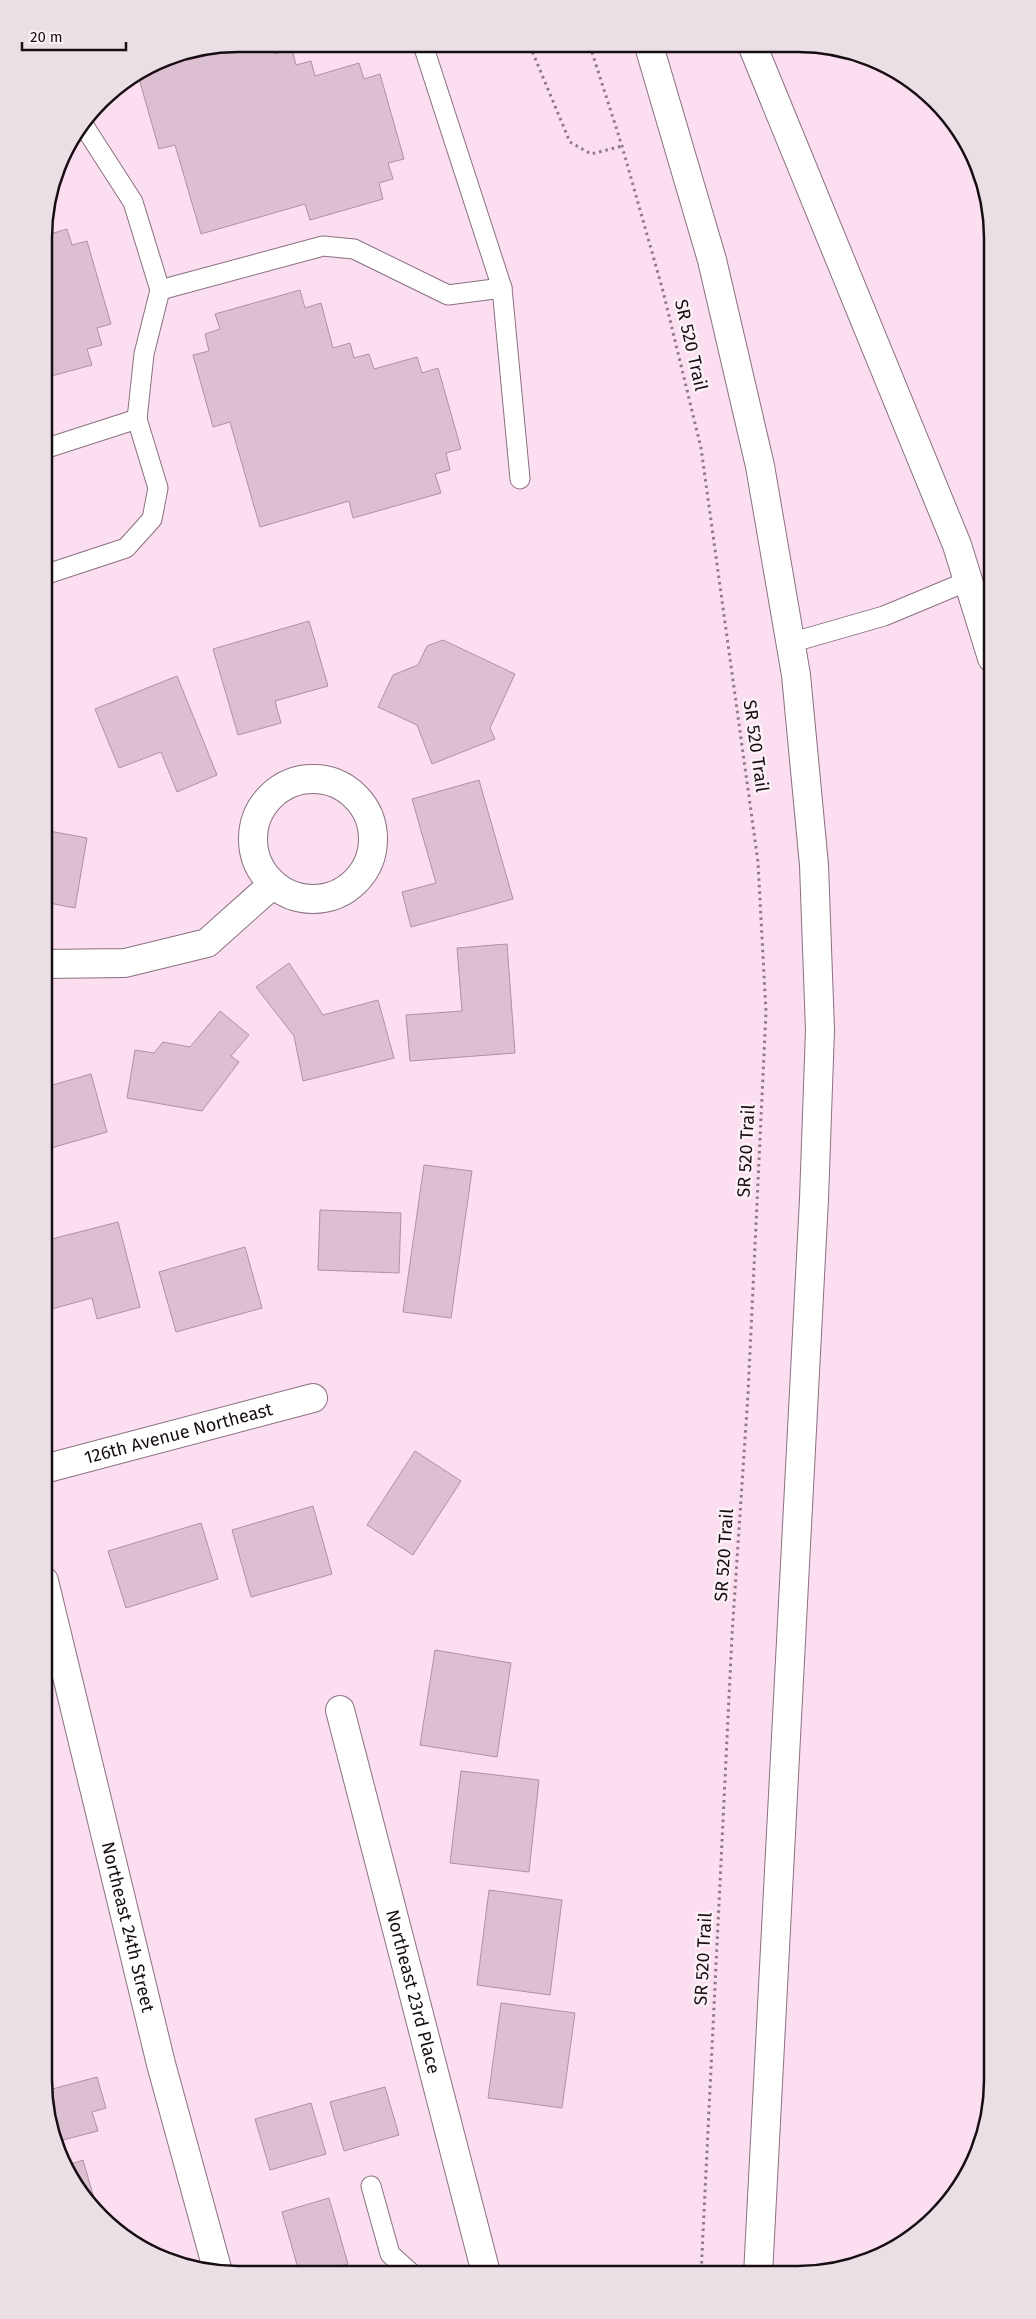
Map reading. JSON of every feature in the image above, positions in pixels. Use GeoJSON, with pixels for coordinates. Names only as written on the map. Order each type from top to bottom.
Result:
{"type":"FeatureCollection","features":[{"type":"Feature","properties":{"kind":"main road"},"geometry":{"type":"LineString","coordinates":[[651,52],[712,260],[760,466],[796,675],[814,866],[820,1030],[814,1209],[758,2266]]}},
{"type":"Feature","properties":{"kind":"main road"},"geometry":{"type":"LineString","coordinates":[[755,52],[957,545],[984,632]]}},
{"type":"Feature","properties":{"kind":"main road"},"geometry":{"type":"LineString","coordinates":[[301,780],[330,781],[343,787],[359,801],[368,815],[373,836],[369,861],[359,879],[339,893],[319,899],[291,896],[273,884],[264,873],[254,854],[253,840],[256,820],[266,802],[282,787],[301,780]]}},
{"type":"Feature","properties":{"kind":"main road"},"geometry":{"type":"LineString","coordinates":[[52,964],[125,963],[207,943],[273,884]]}},
{"type":"Feature","properties":{"kind":"main road","name":"126th Avenue Northeast"},"geometry":{"type":"LineString","coordinates":[[52,1467],[313,1398]]}},
{"type":"Feature","properties":{"kind":"main road","name":"Northeast 24th Street"},"geometry":{"type":"LineString","coordinates":[[52,1613],[161,2064],[216,2265]]}},
{"type":"Feature","properties":{"kind":"main road","name":"Northeast 23rd Place"},"geometry":{"type":"LineString","coordinates":[[340,1710],[484,2266]]}},
{"type":"Feature","properties":{"kind":"lane"},"geometry":{"type":"LineString","coordinates":[[425,52],[502,288],[520,478]]}},
{"type":"Feature","properties":{"kind":"lane"},"geometry":{"type":"LineString","coordinates":[[52,572],[126,548],[152,519],[158,488],[137,419],[144,354],[160,290],[133,202],[87,131]]}},
{"type":"Feature","properties":{"kind":"lane"},"geometry":{"type":"LineString","coordinates":[[160,290],[323,246],[354,249],[448,295],[502,288]]}},
{"type":"Feature","properties":{"kind":"lane"},"geometry":{"type":"LineString","coordinates":[[52,446],[137,419]]}},
{"type":"Feature","properties":{"kind":"lane"},"geometry":{"type":"LineString","coordinates":[[790,643],[884,616],[968,581]]}},
{"type":"Feature","properties":{"kind":"lane"},"geometry":{"type":"LineString","coordinates":[[371,2186],[390,2254],[403,2266]]}},
{"type":"Feature","properties":{"kind":"path"},"geometry":{"type":"LineString","coordinates":[[532,52],[570,142],[591,154],[622,146]]}},
{"type":"Feature","properties":{"kind":"path","name":"SR 520 Trail"},"geometry":{"type":"LineString","coordinates":[[592,52],[622,146],[664,290],[701,448],[758,862],[766,1012],[748,1394],[732,1634],[701,2266]]}},
{"type":"Feature","properties":{"kind":"building"},"geometry":{"type":"Polygon","coordinates":[[[239,52],[274,52],[275,54],[293,52],[296,65],[311,61],[315,76],[359,63],[364,79],[380,74],[404,159],[388,163],[393,179],[379,183],[383,199],[310,220],[305,204],[201,234],[175,145],[159,149],[140,81],[179,62],[202,56],[239,52]]]}},
{"type":"Feature","properties":{"kind":"building"},"geometry":{"type":"Polygon","coordinates":[[[67,229],[72,245],[87,241],[111,324],[97,328],[102,345],[87,349],[92,365],[52,376],[52,239],[52,233],[67,229]]]}},
{"type":"Feature","properties":{"kind":"building"},"geometry":{"type":"Polygon","coordinates":[[[300,290],[305,308],[321,303],[333,348],[350,343],[354,358],[369,354],[374,369],[417,357],[422,373],[438,368],[461,449],[446,453],[450,470],[435,474],[441,493],[353,518],[349,501],[260,527],[230,422],[213,427],[193,355],[209,351],[205,334],[220,329],[215,314],[300,290]]]}},
{"type":"Feature","properties":{"kind":"building"},"geometry":{"type":"Polygon","coordinates":[[[309,621],[328,686],[275,701],[281,723],[238,735],[213,649],[309,621]]]}},
{"type":"Feature","properties":{"kind":"building"},"geometry":{"type":"Polygon","coordinates":[[[443,640],[515,674],[490,728],[495,739],[432,764],[417,725],[378,707],[393,675],[418,665],[427,646],[443,640]]]}},
{"type":"Feature","properties":{"kind":"building"},"geometry":{"type":"Polygon","coordinates":[[[177,676],[217,775],[177,792],[161,752],[119,768],[95,709],[177,676]]]}},
{"type":"Feature","properties":{"kind":"building"},"geometry":{"type":"Polygon","coordinates":[[[479,780],[513,899],[411,927],[402,892],[436,883],[412,799],[479,780]]]}},
{"type":"Feature","properties":{"kind":"building"},"geometry":{"type":"Polygon","coordinates":[[[52,831],[87,838],[75,908],[52,904],[52,831]]]}},
{"type":"Feature","properties":{"kind":"building"},"geometry":{"type":"Polygon","coordinates":[[[507,944],[515,1053],[410,1061],[406,1015],[462,1011],[457,948],[507,944]]]}},
{"type":"Feature","properties":{"kind":"building"},"geometry":{"type":"Polygon","coordinates":[[[289,963],[323,1015],[378,1000],[394,1058],[303,1081],[294,1036],[256,987],[289,963]]]}},
{"type":"Feature","properties":{"kind":"building"},"geometry":{"type":"Polygon","coordinates":[[[220,1011],[249,1035],[231,1056],[239,1062],[202,1111],[127,1098],[135,1050],[154,1053],[163,1042],[190,1047],[220,1011]]]}},
{"type":"Feature","properties":{"kind":"building"},"geometry":{"type":"Polygon","coordinates":[[[91,1074],[107,1132],[52,1148],[52,1085],[91,1074]]]}},
{"type":"Feature","properties":{"kind":"building"},"geometry":{"type":"Polygon","coordinates":[[[424,1165],[472,1171],[451,1318],[403,1312],[424,1165]]]}},
{"type":"Feature","properties":{"kind":"building"},"geometry":{"type":"Polygon","coordinates":[[[320,1210],[401,1213],[399,1273],[318,1270],[320,1210]]]}},
{"type":"Feature","properties":{"kind":"building"},"geometry":{"type":"Polygon","coordinates":[[[118,1222],[140,1307],[97,1319],[92,1298],[52,1309],[52,1239],[118,1222]]]}},
{"type":"Feature","properties":{"kind":"building"},"geometry":{"type":"Polygon","coordinates":[[[245,1247],[262,1308],[176,1332],[159,1272],[245,1247]]]}},
{"type":"Feature","properties":{"kind":"building"},"geometry":{"type":"Polygon","coordinates":[[[415,1451],[461,1481],[413,1555],[367,1525],[415,1451]]]}},
{"type":"Feature","properties":{"kind":"building"},"geometry":{"type":"Polygon","coordinates":[[[313,1506],[332,1574],[251,1597],[232,1530],[313,1506]]]}},
{"type":"Feature","properties":{"kind":"building"},"geometry":{"type":"Polygon","coordinates":[[[201,1523],[218,1579],[126,1608],[108,1551],[201,1523]]]}},
{"type":"Feature","properties":{"kind":"building"},"geometry":{"type":"Polygon","coordinates":[[[435,1650],[511,1663],[497,1757],[420,1745],[435,1650]]]}},
{"type":"Feature","properties":{"kind":"building"},"geometry":{"type":"Polygon","coordinates":[[[461,1771],[539,1780],[529,1872],[450,1863],[461,1771]]]}},
{"type":"Feature","properties":{"kind":"building"},"geometry":{"type":"Polygon","coordinates":[[[489,1890],[562,1900],[550,1995],[477,1985],[489,1890]]]}},
{"type":"Feature","properties":{"kind":"building"},"geometry":{"type":"Polygon","coordinates":[[[501,2003],[575,2013],[562,2108],[488,2098],[501,2003]]]}},
{"type":"Feature","properties":{"kind":"building"},"geometry":{"type":"Polygon","coordinates":[[[97,2077],[106,2108],[92,2112],[98,2131],[62,2140],[56,2117],[53,2089],[97,2077]]]}},
{"type":"Feature","properties":{"kind":"building"},"geometry":{"type":"Polygon","coordinates":[[[385,2087],[399,2135],[344,2151],[330,2102],[385,2087]]]}},
{"type":"Feature","properties":{"kind":"building"},"geometry":{"type":"Polygon","coordinates":[[[311,2103],[326,2154],[270,2170],[255,2119],[311,2103]]]}},
{"type":"Feature","properties":{"kind":"building"},"geometry":{"type":"Polygon","coordinates":[[[83,2160],[94,2197],[84,2184],[72,2164],[83,2160]]]}},
{"type":"Feature","properties":{"kind":"building"},"geometry":{"type":"Polygon","coordinates":[[[329,2198],[348,2264],[341,2266],[297,2266],[282,2212],[329,2198]]]}}]}
